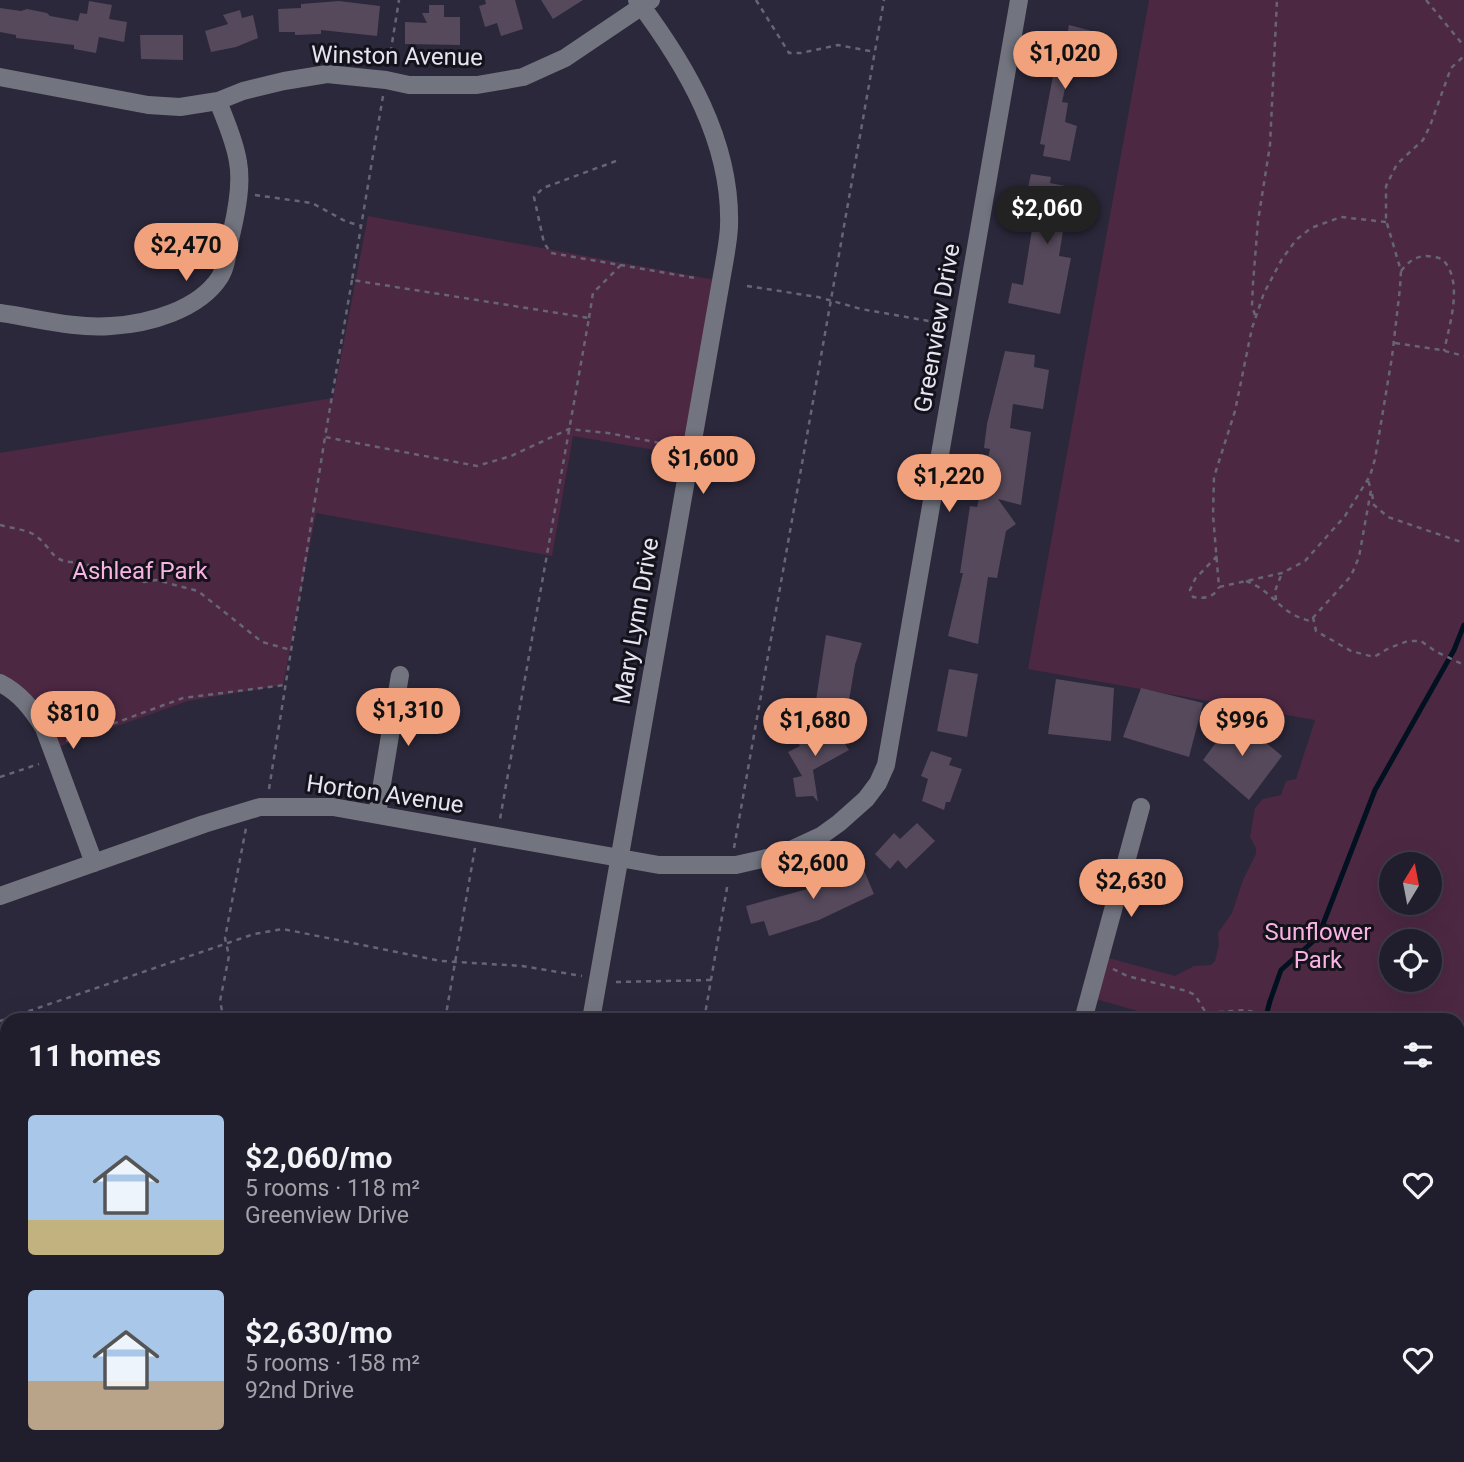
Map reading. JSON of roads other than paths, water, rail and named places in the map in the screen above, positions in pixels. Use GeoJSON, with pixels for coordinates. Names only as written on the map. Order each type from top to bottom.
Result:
{"type":"FeatureCollection","features":[{"type":"Feature","properties":{"kind":"street","name":"Greenview Drive"},"geometry":{"type":"LineString","coordinates":[[691,866],[731,865],[780,855],[821,836],[866,799],[878,783],[886,765],[1019,0]]}},
{"type":"Feature","properties":{"kind":"street","name":"Winston Avenue"},"geometry":{"type":"LineString","coordinates":[[0,77],[148,105],[180,107],[218,101],[284,80],[327,74],[409,85],[477,85],[523,76],[565,58],[643,2]]}},
{"type":"Feature","properties":{"kind":"street","name":"Mary Lynn Drive"},"geometry":{"type":"LineString","coordinates":[[591,1013],[729,226],[725,172],[709,119],[643,2]]}},
{"type":"Feature","properties":{"kind":"street"},"geometry":{"type":"LineString","coordinates":[[0,313],[91,326],[112,326],[148,321],[181,308],[208,291],[220,277],[225,265],[237,209],[238,162],[218,101]]}},
{"type":"Feature","properties":{"kind":"street"},"geometry":{"type":"LineString","coordinates":[[377,814],[401,676]]}},
{"type":"Feature","properties":{"kind":"street"},"geometry":{"type":"LineString","coordinates":[[0,683],[20,696],[44,728],[94,863]]}},
{"type":"Feature","properties":{"kind":"street","name":"Horton Avenue"},"geometry":{"type":"LineString","coordinates":[[0,896],[257,808],[333,807],[659,865],[691,866]]}},
{"type":"Feature","properties":{"kind":"street"},"geometry":{"type":"LineString","coordinates":[[1085,1013],[1141,807]]}},
{"type":"Feature","properties":{"kind":"waterway"},"geometry":{"type":"LineString","coordinates":[[1267,1013],[1281,970],[1318,937],[1375,790],[1454,650],[1464,625]]}},
{"type":"Feature","properties":{"kind":"park label","name":"Ashleaf Park"},"geometry":{"type":"Point","coordinates":[140,571]}},
{"type":"Feature","properties":{"kind":"park label","name":"Sunflower Park"},"geometry":{"type":"Point","coordinates":[1318,946]}}]}
